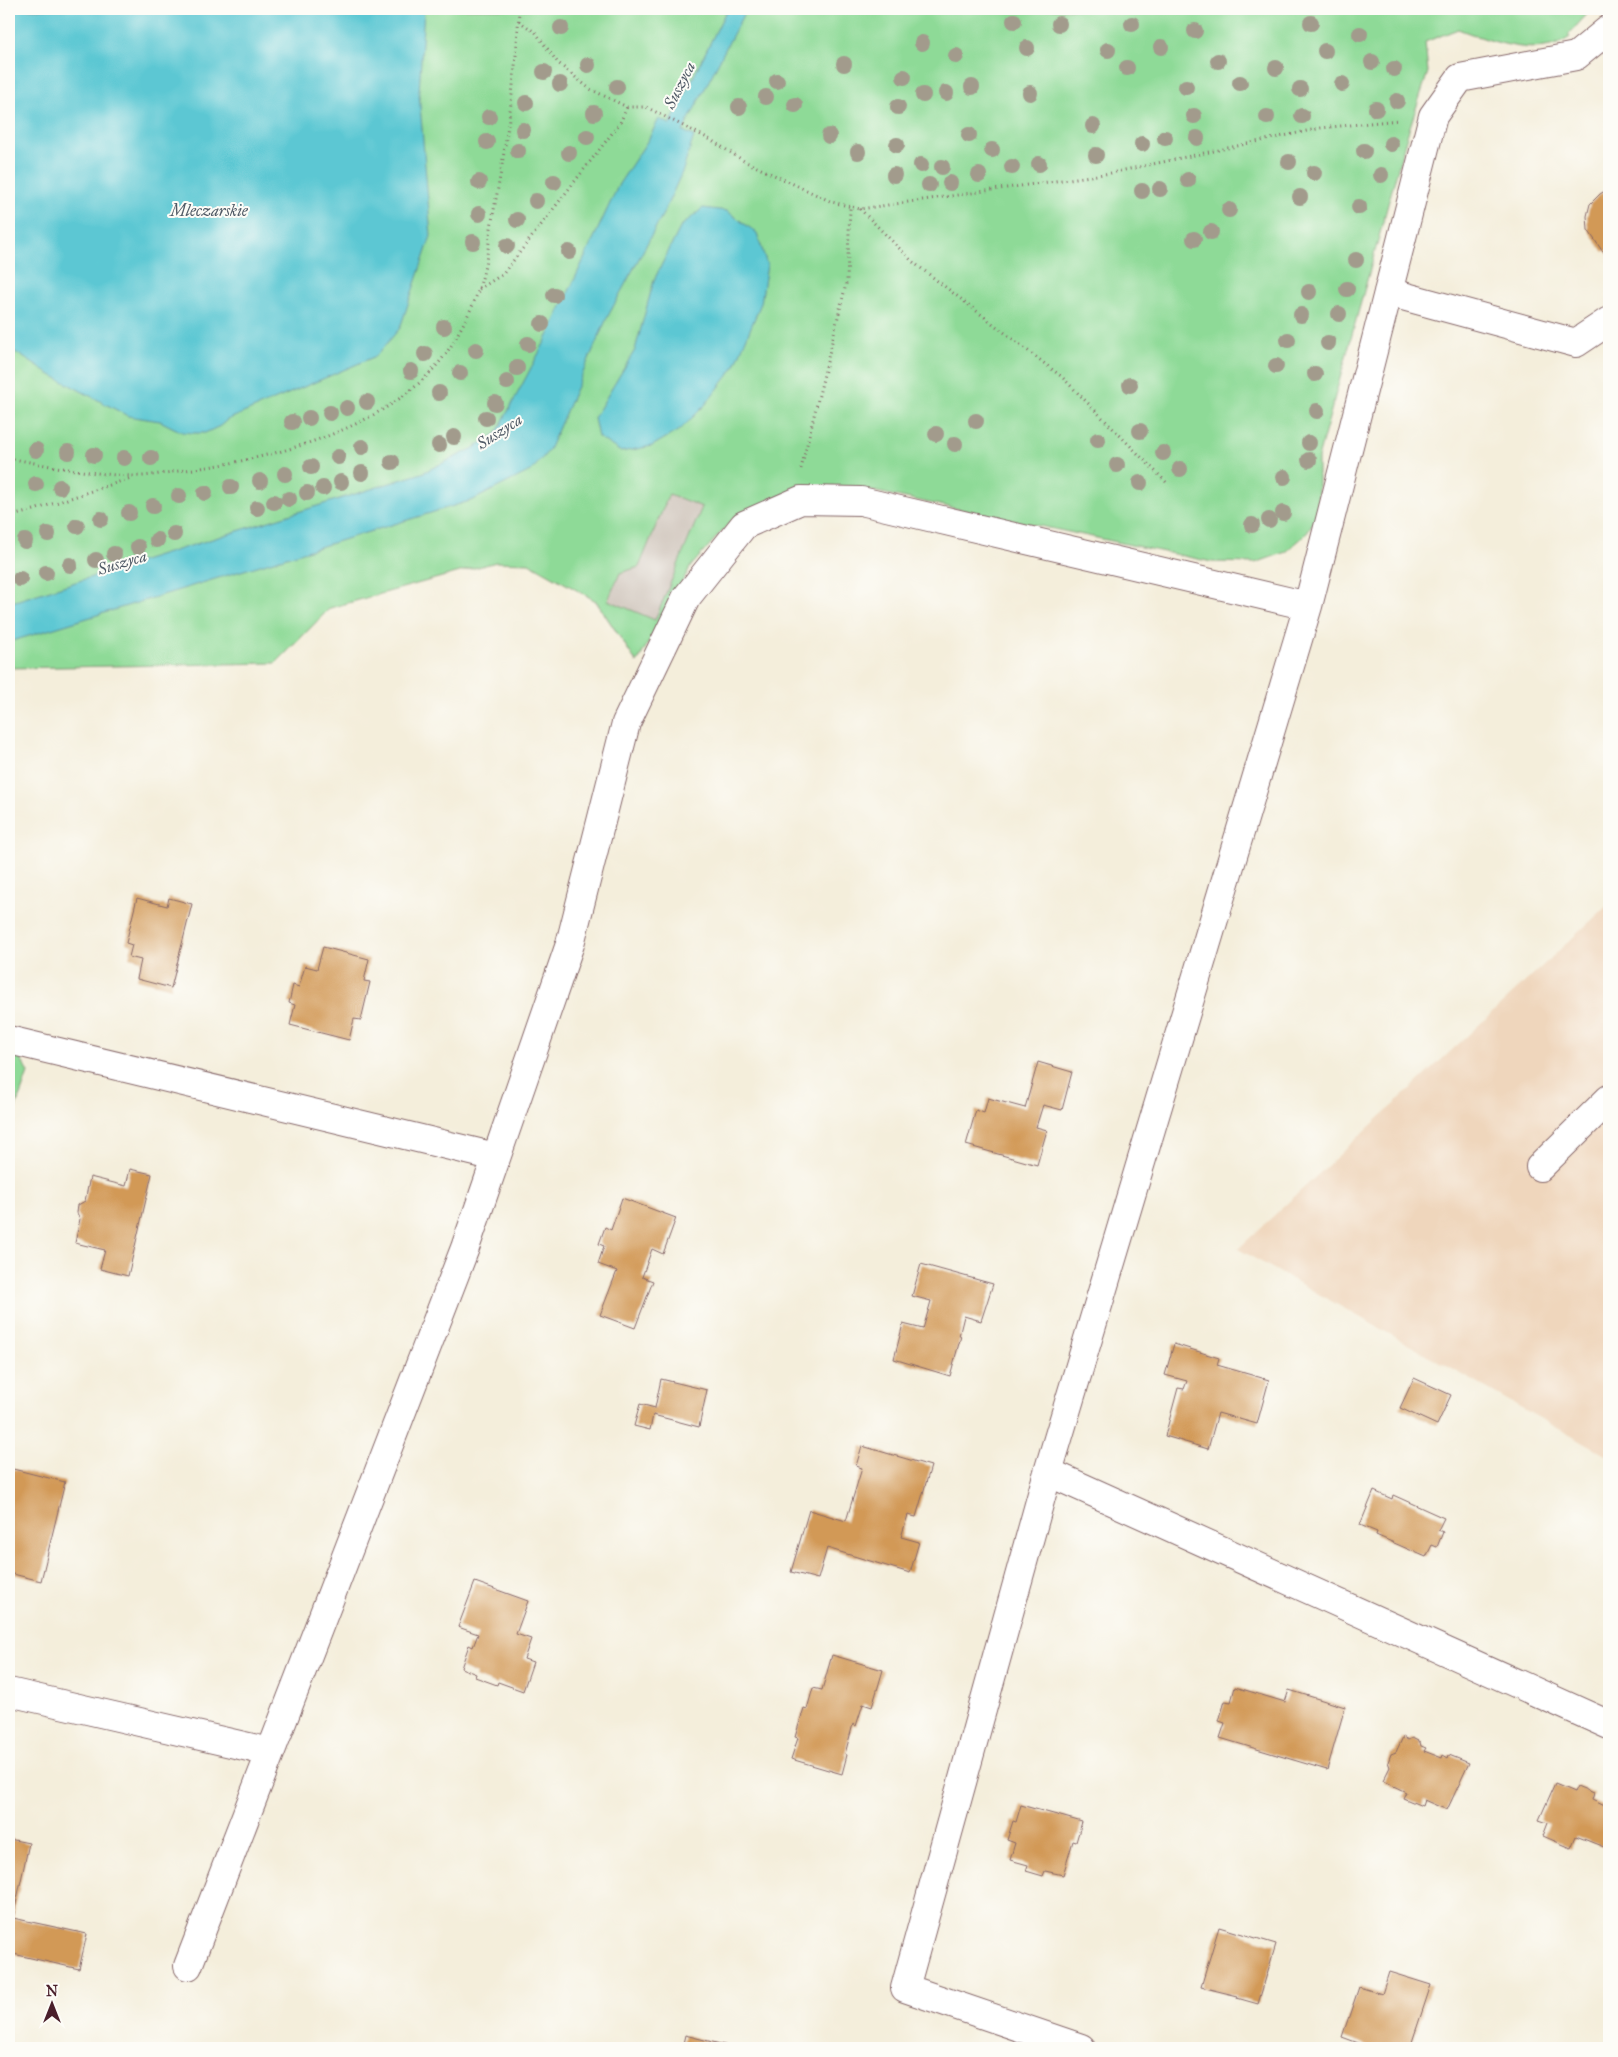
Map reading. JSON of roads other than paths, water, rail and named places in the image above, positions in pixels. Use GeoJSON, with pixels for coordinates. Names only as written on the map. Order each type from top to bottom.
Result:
{"type":"FeatureCollection","features":[{"type":"Feature","properties":{"kind":"street"},"geometry":{"type":"LineString","coordinates":[[1082,2048],[905,1988],[1048,1472],[1308,606],[1434,116],[1460,78],[1576,56],[1609,29]]}},
{"type":"Feature","properties":{"kind":"street"},"geometry":{"type":"LineString","coordinates":[[1388,292],[1576,343],[1609,321]]}},
{"type":"Feature","properties":{"kind":"street"},"geometry":{"type":"LineString","coordinates":[[188,1966],[465,1248],[570,944],[626,723],[686,598],[744,525],[801,500],[861,501],[1308,606]]}},
{"type":"Feature","properties":{"kind":"street"},"geometry":{"type":"LineString","coordinates":[[9,1040],[496,1157]]}},
{"type":"Feature","properties":{"kind":"street"},"geometry":{"type":"LineString","coordinates":[[1540,1167],[1609,1099]]}},
{"type":"Feature","properties":{"kind":"street"},"geometry":{"type":"LineString","coordinates":[[1048,1472],[1609,1725]]}},
{"type":"Feature","properties":{"kind":"street"},"geometry":{"type":"LineString","coordinates":[[9,1692],[270,1752]]}},
{"type":"Feature","properties":{"kind":"water","name":"Mleczarskie"},"geometry":{"type":"Polygon","coordinates":[[[9,9],[424,9],[419,93],[431,236],[400,328],[376,356],[227,420],[220,426],[205,433],[193,433],[182,432],[160,421],[128,416],[49,374],[9,348],[9,9]]]}},
{"type":"Feature","properties":{"kind":"water","name":"Suszyca"},"geometry":{"type":"Polygon","coordinates":[[[727,9],[746,9],[683,131],[694,136],[683,170],[664,212],[607,318],[549,450],[532,470],[473,500],[9,642],[9,603],[422,473],[472,449],[496,434],[549,334],[619,184],[648,140],[659,119],[670,124],[727,9]]]}},
{"type":"Feature","properties":{"kind":"water"},"geometry":{"type":"Polygon","coordinates":[[[703,208],[727,211],[757,233],[767,265],[761,303],[734,368],[705,405],[681,429],[652,446],[621,452],[598,437],[594,418],[635,350],[654,280],[681,226],[703,208]]]}}]}
